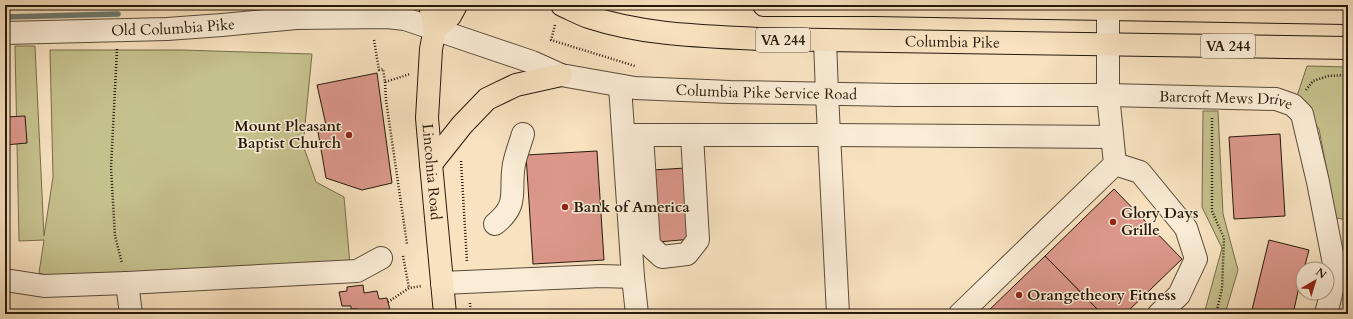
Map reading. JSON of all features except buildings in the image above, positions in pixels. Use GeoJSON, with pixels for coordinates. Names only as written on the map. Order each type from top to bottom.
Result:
{"type":"FeatureCollection","features":[{"type":"Feature","properties":{"kind":"main road","name":"Lincolnia Road"},"geometry":{"type":"LineString","coordinates":[[430,5],[435,29],[431,49],[427,101],[431,164],[445,314]]}},
{"type":"Feature","properties":{"kind":"main road"},"geometry":{"type":"LineString","coordinates":[[435,29],[450,16],[456,5]]}},
{"type":"Feature","properties":{"kind":"main road"},"geometry":{"type":"LineString","coordinates":[[764,5],[1108,7],[1348,13]]}},
{"type":"Feature","properties":{"kind":"main road","name":"Columbia Pike"},"geometry":{"type":"LineString","coordinates":[[558,15],[589,17],[630,28],[667,34],[758,39],[1348,48]]}},
{"type":"Feature","properties":{"kind":"main road"},"geometry":{"type":"LineString","coordinates":[[431,164],[462,125],[487,99],[516,85],[560,75]]}},
{"type":"Feature","properties":{"kind":"street"},"geometry":{"type":"LineString","coordinates":[[1108,7],[1108,95],[1115,164]]}},
{"type":"Feature","properties":{"kind":"street","name":"Old Columbia Pike"},"geometry":{"type":"LineString","coordinates":[[5,33],[222,25],[385,11],[435,29]]}},
{"type":"Feature","properties":{"kind":"street","name":"Columbia Pike Service Road"},"geometry":{"type":"LineString","coordinates":[[435,29],[532,62],[560,75],[642,89],[826,94],[1108,95]]}},
{"type":"Feature","properties":{"kind":"street"},"geometry":{"type":"LineString","coordinates":[[825,40],[826,94],[838,314]]}},
{"type":"Feature","properties":{"kind":"street"},"geometry":{"type":"LineString","coordinates":[[620,86],[633,135],[648,245],[662,258],[687,254],[698,240],[692,135]]}},
{"type":"Feature","properties":{"kind":"street","name":"Barcroft Mews Drive"},"geometry":{"type":"LineString","coordinates":[[1108,95],[1276,99],[1293,105],[1302,114],[1318,182],[1336,274],[1331,313]]}},
{"type":"Feature","properties":{"kind":"street"},"geometry":{"type":"LineString","coordinates":[[495,224],[504,217],[512,202],[514,165],[523,134]]}},
{"type":"Feature","properties":{"kind":"street"},"geometry":{"type":"LineString","coordinates":[[633,135],[1112,137]]}},
{"type":"Feature","properties":{"kind":"street"},"geometry":{"type":"LineString","coordinates":[[633,135],[633,278],[637,314]]}},
{"type":"Feature","properties":{"kind":"street"},"geometry":{"type":"LineString","coordinates":[[960,314],[1115,164]]}},
{"type":"Feature","properties":{"kind":"street"},"geometry":{"type":"LineString","coordinates":[[1115,164],[1140,172],[1186,228],[1196,259],[1179,295],[1159,314]]}},
{"type":"Feature","properties":{"kind":"street"},"geometry":{"type":"LineString","coordinates":[[5,280],[44,286],[356,271],[381,258]]}},
{"type":"Feature","properties":{"kind":"street"},"geometry":{"type":"LineString","coordinates":[[442,283],[601,276],[633,278]]}},
{"type":"Feature","properties":{"kind":"street"},"geometry":{"type":"LineString","coordinates":[[127,283],[130,314]]}},
{"type":"Feature","properties":{"kind":"path"},"geometry":{"type":"LineString","coordinates":[[558,15],[551,40],[642,68]]}},
{"type":"Feature","properties":{"kind":"path"},"geometry":{"type":"LineString","coordinates":[[117,30],[111,168],[115,236],[127,283]]}},
{"type":"Feature","properties":{"kind":"path"},"geometry":{"type":"LineString","coordinates":[[374,40],[379,70],[383,69],[386,100],[407,244]]}},
{"type":"Feature","properties":{"kind":"path"},"geometry":{"type":"LineString","coordinates":[[1293,105],[1313,81],[1328,76],[1348,75]]}},
{"type":"Feature","properties":{"kind":"path"},"geometry":{"type":"LineString","coordinates":[[385,82],[396,80]]}},
{"type":"Feature","properties":{"kind":"path"},"geometry":{"type":"LineString","coordinates":[[1212,98],[1212,211],[1224,238],[1222,289],[1216,314]]}},
{"type":"Feature","properties":{"kind":"path"},"geometry":{"type":"LineString","coordinates":[[403,256],[408,288]]}},
{"type":"Feature","properties":{"kind":"path"},"geometry":{"type":"LineString","coordinates":[[388,302],[408,288],[442,283]]}},
{"type":"Feature","properties":{"kind":"shaded area"},"geometry":{"type":"Polygon","coordinates":[[[5,5],[128,5],[123,9],[5,9],[5,5]]]}},
{"type":"Feature","properties":{"kind":"shaded area"},"geometry":{"type":"Polygon","coordinates":[[[15,46],[35,46],[44,236],[53,177],[50,50],[181,50],[312,54],[303,145],[316,182],[344,197],[350,264],[73,282],[39,273],[44,240],[19,241],[15,46]]]}},
{"type":"Feature","properties":{"kind":"shaded area"},"geometry":{"type":"Polygon","coordinates":[[[1307,66],[1348,67],[1348,220],[1336,218],[1319,129],[1296,99],[1307,66]]]}},
{"type":"Feature","properties":{"kind":"shaded area"},"geometry":{"type":"Polygon","coordinates":[[[1203,111],[1218,111],[1223,214],[1238,270],[1225,314],[1204,314],[1222,248],[1202,207],[1203,111]]]}},
{"type":"Feature","properties":{"kind":"waterway"},"geometry":{"type":"LineString","coordinates":[[5,17],[118,14]]}},
{"type":"Feature","properties":{"kind":"place","name":"Mount Pleasant Baptist Church"},"geometry":{"type":"Point","coordinates":[349,135]}},
{"type":"Feature","properties":{"kind":"place","name":"Bank of America"},"geometry":{"type":"Point","coordinates":[565,207]}},
{"type":"Feature","properties":{"kind":"place","name":"Glory Days Grille"},"geometry":{"type":"Point","coordinates":[1113,222]}},
{"type":"Feature","properties":{"kind":"place","name":"Orangetheory Fitness"},"geometry":{"type":"Point","coordinates":[1019,295]}}]}
